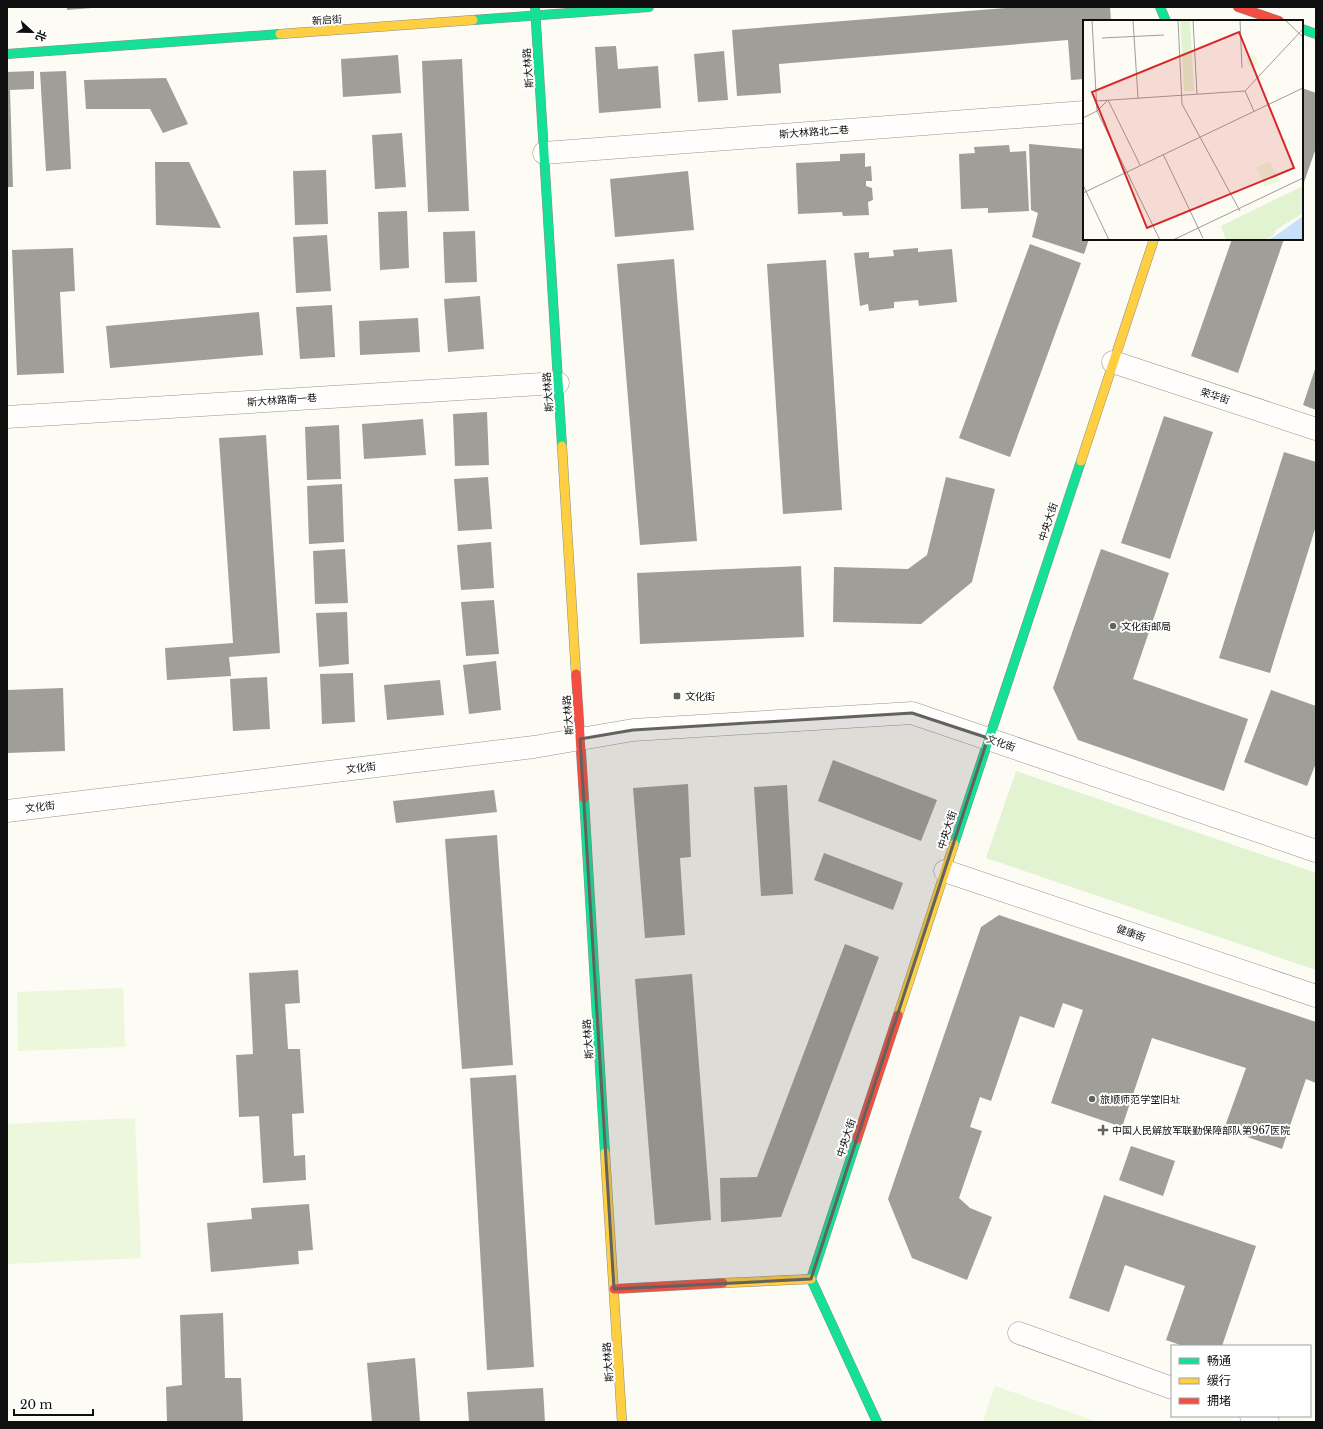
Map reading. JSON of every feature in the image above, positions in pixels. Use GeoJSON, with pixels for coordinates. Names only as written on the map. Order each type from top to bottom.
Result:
{"type":"FeatureCollection","features":[{"type":"Feature","properties":{"kind":"street","name":"新启街"},"geometry":{"type":"LineString","coordinates":[[7,54],[535,11],[649,7]]}},
{"type":"Feature","properties":{"kind":"street"},"geometry":{"type":"LineString","coordinates":[[1160,7],[1166,20]]}},
{"type":"Feature","properties":{"kind":"street"},"geometry":{"type":"LineString","coordinates":[[1238,7],[1276,20]]}},
{"type":"Feature","properties":{"kind":"street","name":"斯大林路"},"geometry":{"type":"LineString","coordinates":[[535,11],[622,1422]]}},
{"type":"Feature","properties":{"kind":"street"},"geometry":{"type":"LineString","coordinates":[[1303,29],[1316,34]]}},
{"type":"Feature","properties":{"kind":"street","name":"斯大林路北二巷"},"geometry":{"type":"LineString","coordinates":[[544,153],[1083,112]]}},
{"type":"Feature","properties":{"kind":"street","name":"中央大街"},"geometry":{"type":"LineString","coordinates":[[811,1280],[988,738],[1154,240]]}},
{"type":"Feature","properties":{"kind":"street","name":"荣华街"},"geometry":{"type":"LineString","coordinates":[[1113,362],[1316,429]]}},
{"type":"Feature","properties":{"kind":"street","name":"斯大林路南一巷"},"geometry":{"type":"LineString","coordinates":[[7,417],[558,383]]}},
{"type":"Feature","properties":{"kind":"street","name":"文化街"},"geometry":{"type":"LineString","coordinates":[[7,811],[526,748],[633,730],[912,713],[1316,851]]}},
{"type":"Feature","properties":{"kind":"street","name":"健康街"},"geometry":{"type":"LineString","coordinates":[[945,870],[1316,996]]}},
{"type":"Feature","properties":{"kind":"street"},"geometry":{"type":"LineString","coordinates":[[614,1289],[811,1280],[877,1422]]}},
{"type":"Feature","properties":{"kind":"street"},"geometry":{"type":"LineString","coordinates":[[1019,1333],[1171,1388]]}},
{"type":"Feature","properties":{"kind":"street"},"geometry":{"type":"LineString","coordinates":[[1254,1417],[1268,1422]]}},
{"type":"Feature","properties":{"kind":"highlighted area"},"geometry":{"type":"Polygon","coordinates":[[[912,713],[988,738],[811,1279],[614,1289],[580,739],[633,730],[912,713]]]}},
{"type":"Feature","properties":{"kind":"green space"},"geometry":{"type":"Polygon","coordinates":[[[1016,771],[1316,873],[1316,970],[986,858],[1016,771]]]}},
{"type":"Feature","properties":{"kind":"green space"},"geometry":{"type":"Polygon","coordinates":[[[123,988],[125,1047],[18,1051],[17,992],[123,988]]]}},
{"type":"Feature","properties":{"kind":"green space"},"geometry":{"type":"Polygon","coordinates":[[[135,1118],[141,1258],[7,1264],[7,1124],[135,1118]]]}},
{"type":"Feature","properties":{"kind":"green space"},"geometry":{"type":"Polygon","coordinates":[[[995,1386],[1098,1422],[983,1422],[995,1386]]]}},
{"type":"Feature","properties":{"kind":"building"},"geometry":{"type":"Polygon","coordinates":[[[67,7],[92,7],[92,8],[67,10],[67,7]]]}},
{"type":"Feature","properties":{"kind":"building"},"geometry":{"type":"Polygon","coordinates":[[[1019,7],[1110,7],[1111,20],[1083,20],[1083,79],[1071,80],[1068,40],[779,64],[781,93],[737,96],[732,30],[1019,7]]]}},
{"type":"Feature","properties":{"kind":"building"},"geometry":{"type":"Polygon","coordinates":[[[616,46],[618,69],[658,66],[661,108],[599,113],[595,47],[616,46]]]}},
{"type":"Feature","properties":{"kind":"building"},"geometry":{"type":"Polygon","coordinates":[[[724,51],[728,100],[698,102],[694,54],[724,51]]]}},
{"type":"Feature","properties":{"kind":"building"},"geometry":{"type":"Polygon","coordinates":[[[398,55],[401,93],[343,97],[341,59],[398,55]]]}},
{"type":"Feature","properties":{"kind":"building"},"geometry":{"type":"Polygon","coordinates":[[[462,59],[469,211],[428,212],[422,61],[462,59]]]}},
{"type":"Feature","properties":{"kind":"building"},"geometry":{"type":"Polygon","coordinates":[[[34,71],[34,89],[10,90],[13,187],[7,187],[7,72],[34,71]]]}},
{"type":"Feature","properties":{"kind":"building"},"geometry":{"type":"Polygon","coordinates":[[[66,71],[71,169],[46,171],[40,72],[66,71]]]}},
{"type":"Feature","properties":{"kind":"building"},"geometry":{"type":"Polygon","coordinates":[[[166,78],[188,124],[163,133],[150,109],[86,109],[84,80],[166,78]]]}},
{"type":"Feature","properties":{"kind":"building"},"geometry":{"type":"Polygon","coordinates":[[[1303,88],[1316,93],[1316,148],[1303,185],[1303,88]]]}},
{"type":"Feature","properties":{"kind":"building"},"geometry":{"type":"Polygon","coordinates":[[[402,133],[406,187],[375,189],[372,135],[402,133]]]}},
{"type":"Feature","properties":{"kind":"building"},"geometry":{"type":"Polygon","coordinates":[[[1029,144],[1083,149],[1083,240],[1089,240],[1084,254],[1032,237],[1038,213],[1031,210],[1029,144]]]}},
{"type":"Feature","properties":{"kind":"building"},"geometry":{"type":"Polygon","coordinates":[[[1009,145],[1010,152],[1026,151],[1029,211],[988,213],[988,208],[961,209],[959,154],[975,153],[974,147],[1009,145]]]}},
{"type":"Feature","properties":{"kind":"building"},"geometry":{"type":"Polygon","coordinates":[[[865,153],[865,167],[871,166],[872,181],[866,181],[866,186],[872,188],[873,200],[868,202],[869,215],[843,216],[842,212],[798,214],[796,163],[840,161],[840,154],[865,153]]]}},
{"type":"Feature","properties":{"kind":"building"},"geometry":{"type":"Polygon","coordinates":[[[155,162],[189,162],[221,228],[156,225],[155,162]]]}},
{"type":"Feature","properties":{"kind":"building"},"geometry":{"type":"Polygon","coordinates":[[[326,170],[328,224],[295,225],[293,171],[326,170]]]}},
{"type":"Feature","properties":{"kind":"building"},"geometry":{"type":"Polygon","coordinates":[[[688,171],[694,230],[615,237],[610,179],[688,171]]]}},
{"type":"Feature","properties":{"kind":"building"},"geometry":{"type":"Polygon","coordinates":[[[407,211],[409,268],[380,270],[378,212],[407,211]]]}},
{"type":"Feature","properties":{"kind":"building"},"geometry":{"type":"Polygon","coordinates":[[[475,231],[477,282],[445,283],[443,232],[475,231]]]}},
{"type":"Feature","properties":{"kind":"building"},"geometry":{"type":"Polygon","coordinates":[[[327,235],[331,291],[296,293],[293,237],[327,235]]]}},
{"type":"Feature","properties":{"kind":"building"},"geometry":{"type":"Polygon","coordinates":[[[1232,240],[1284,240],[1238,373],[1191,356],[1232,240]]]}},
{"type":"Feature","properties":{"kind":"building"},"geometry":{"type":"Polygon","coordinates":[[[1030,244],[1081,263],[1010,457],[959,438],[1030,244]]]}},
{"type":"Feature","properties":{"kind":"building"},"geometry":{"type":"Polygon","coordinates":[[[73,248],[75,291],[60,292],[64,373],[17,375],[12,250],[73,248]]]}},
{"type":"Feature","properties":{"kind":"building"},"geometry":{"type":"Polygon","coordinates":[[[918,248],[918,252],[952,249],[957,302],[919,306],[918,300],[894,302],[894,308],[869,311],[868,304],[860,306],[854,253],[869,252],[869,258],[894,256],[893,250],[918,248]]]}},
{"type":"Feature","properties":{"kind":"building"},"geometry":{"type":"Polygon","coordinates":[[[674,259],[697,541],[640,545],[617,264],[674,259]]]}},
{"type":"Feature","properties":{"kind":"building"},"geometry":{"type":"Polygon","coordinates":[[[826,260],[842,510],[783,514],[767,264],[826,260]]]}},
{"type":"Feature","properties":{"kind":"building"},"geometry":{"type":"Polygon","coordinates":[[[480,296],[484,349],[448,352],[444,299],[480,296]]]}},
{"type":"Feature","properties":{"kind":"building"},"geometry":{"type":"Polygon","coordinates":[[[332,305],[335,357],[300,359],[296,307],[332,305]]]}},
{"type":"Feature","properties":{"kind":"building"},"geometry":{"type":"Polygon","coordinates":[[[259,312],[263,355],[110,368],[106,326],[259,312]]]}},
{"type":"Feature","properties":{"kind":"building"},"geometry":{"type":"Polygon","coordinates":[[[418,318],[420,352],[360,355],[359,321],[418,318]]]}},
{"type":"Feature","properties":{"kind":"building"},"geometry":{"type":"Polygon","coordinates":[[[1316,366],[1316,410],[1303,405],[1316,366]]]}},
{"type":"Feature","properties":{"kind":"building"},"geometry":{"type":"Polygon","coordinates":[[[487,412],[489,465],[455,466],[453,414],[487,412]]]}},
{"type":"Feature","properties":{"kind":"building"},"geometry":{"type":"Polygon","coordinates":[[[1164,416],[1213,432],[1170,559],[1121,543],[1164,416]]]}},
{"type":"Feature","properties":{"kind":"building"},"geometry":{"type":"Polygon","coordinates":[[[423,419],[426,455],[364,459],[362,424],[423,419]]]}},
{"type":"Feature","properties":{"kind":"building"},"geometry":{"type":"Polygon","coordinates":[[[339,425],[341,479],[307,480],[305,427],[339,425]]]}},
{"type":"Feature","properties":{"kind":"building"},"geometry":{"type":"Polygon","coordinates":[[[266,435],[280,653],[229,657],[231,676],[167,680],[165,648],[233,643],[219,438],[266,435]]]}},
{"type":"Feature","properties":{"kind":"building"},"geometry":{"type":"Polygon","coordinates":[[[1284,452],[1316,462],[1316,526],[1270,673],[1219,658],[1284,452]]]}},
{"type":"Feature","properties":{"kind":"building"},"geometry":{"type":"Polygon","coordinates":[[[488,477],[492,529],[458,531],[454,479],[488,477]]]}},
{"type":"Feature","properties":{"kind":"building"},"geometry":{"type":"Polygon","coordinates":[[[946,477],[995,489],[972,582],[921,624],[833,622],[834,567],[908,569],[927,555],[946,477]]]}},
{"type":"Feature","properties":{"kind":"building"},"geometry":{"type":"Polygon","coordinates":[[[342,484],[344,542],[309,544],[307,486],[342,484]]]}},
{"type":"Feature","properties":{"kind":"building"},"geometry":{"type":"Polygon","coordinates":[[[491,542],[494,588],[461,590],[457,545],[491,542]]]}},
{"type":"Feature","properties":{"kind":"building"},"geometry":{"type":"Polygon","coordinates":[[[345,549],[348,603],[315,604],[313,551],[345,549]]]}},
{"type":"Feature","properties":{"kind":"building","name":"文化街邮局"},"geometry":{"type":"Polygon","coordinates":[[[1101,549],[1169,573],[1133,679],[1248,719],[1224,791],[1078,740],[1053,688],[1101,549]]]}},
{"type":"Feature","properties":{"kind":"building"},"geometry":{"type":"Polygon","coordinates":[[[801,566],[804,637],[640,644],[637,573],[801,566]]]}},
{"type":"Feature","properties":{"kind":"building"},"geometry":{"type":"Polygon","coordinates":[[[494,600],[499,654],[466,656],[461,602],[494,600]]]}},
{"type":"Feature","properties":{"kind":"building"},"geometry":{"type":"Polygon","coordinates":[[[347,612],[349,664],[319,667],[316,613],[347,612]]]}},
{"type":"Feature","properties":{"kind":"building"},"geometry":{"type":"Polygon","coordinates":[[[496,661],[501,710],[469,714],[463,665],[496,661]]]}},
{"type":"Feature","properties":{"kind":"building"},"geometry":{"type":"Polygon","coordinates":[[[353,673],[355,722],[322,724],[320,674],[353,673]]]}},
{"type":"Feature","properties":{"kind":"building"},"geometry":{"type":"Polygon","coordinates":[[[267,677],[270,729],[233,731],[230,679],[267,677]]]}},
{"type":"Feature","properties":{"kind":"building"},"geometry":{"type":"Polygon","coordinates":[[[440,680],[444,715],[387,720],[384,685],[440,680]]]}},
{"type":"Feature","properties":{"kind":"building"},"geometry":{"type":"Polygon","coordinates":[[[63,688],[65,751],[7,753],[7,690],[63,688]]]}},
{"type":"Feature","properties":{"kind":"building"},"geometry":{"type":"Polygon","coordinates":[[[1271,690],[1316,706],[1316,763],[1307,786],[1244,762],[1271,690]]]}},
{"type":"Feature","properties":{"kind":"building"},"geometry":{"type":"Polygon","coordinates":[[[833,760],[937,800],[921,841],[818,801],[833,760]]]}},
{"type":"Feature","properties":{"kind":"building"},"geometry":{"type":"Polygon","coordinates":[[[688,784],[691,857],[680,858],[685,935],[645,938],[633,788],[688,784]]]}},
{"type":"Feature","properties":{"kind":"building"},"geometry":{"type":"Polygon","coordinates":[[[787,785],[793,894],[761,896],[754,787],[787,785]]]}},
{"type":"Feature","properties":{"kind":"building"},"geometry":{"type":"Polygon","coordinates":[[[494,790],[497,812],[396,823],[393,801],[494,790]]]}},
{"type":"Feature","properties":{"kind":"building"},"geometry":{"type":"Polygon","coordinates":[[[497,835],[513,1065],[462,1069],[445,839],[497,835]]]}},
{"type":"Feature","properties":{"kind":"building"},"geometry":{"type":"Polygon","coordinates":[[[824,853],[903,883],[893,910],[814,880],[824,853]]]}},
{"type":"Feature","properties":{"kind":"building","name":"旅顺师范学堂旧址"},"geometry":{"type":"Polygon","coordinates":[[[999,915],[1316,1022],[1316,1083],[1306,1079],[1282,1149],[1224,1129],[1246,1068],[1152,1038],[1122,1127],[1051,1103],[1083,1010],[1063,1003],[1054,1028],[1020,1016],[991,1101],[980,1097],[970,1127],[982,1131],[959,1198],[970,1208],[992,1217],[967,1280],[912,1258],[888,1199],[981,927],[999,915]]]}},
{"type":"Feature","properties":{"kind":"building"},"geometry":{"type":"Polygon","coordinates":[[[845,944],[879,957],[781,1217],[721,1222],[720,1178],[757,1177],[845,944]]]}},
{"type":"Feature","properties":{"kind":"building"},"geometry":{"type":"Polygon","coordinates":[[[298,970],[300,1003],[285,1004],[288,1049],[300,1049],[304,1113],[292,1114],[294,1156],[305,1155],[306,1180],[263,1183],[259,1116],[239,1117],[236,1055],[253,1054],[249,973],[298,970]]]}},
{"type":"Feature","properties":{"kind":"building"},"geometry":{"type":"Polygon","coordinates":[[[692,974],[711,1220],[655,1225],[635,979],[692,974]]]}},
{"type":"Feature","properties":{"kind":"building"},"geometry":{"type":"Polygon","coordinates":[[[516,1075],[534,1367],[487,1370],[470,1078],[516,1075]]]}},
{"type":"Feature","properties":{"kind":"building"},"geometry":{"type":"Polygon","coordinates":[[[1131,1146],[1175,1161],[1163,1196],[1119,1180],[1131,1146]]]}},
{"type":"Feature","properties":{"kind":"building"},"geometry":{"type":"Polygon","coordinates":[[[1104,1195],[1256,1246],[1222,1345],[1180,1345],[1166,1340],[1185,1286],[1125,1265],[1109,1312],[1069,1298],[1104,1195]]]}},
{"type":"Feature","properties":{"kind":"building"},"geometry":{"type":"Polygon","coordinates":[[[309,1204],[313,1250],[298,1251],[299,1264],[211,1272],[207,1223],[252,1219],[251,1208],[309,1204]]]}},
{"type":"Feature","properties":{"kind":"building"},"geometry":{"type":"Polygon","coordinates":[[[223,1313],[225,1378],[241,1378],[243,1422],[167,1422],[166,1387],[182,1385],[180,1315],[223,1313]]]}},
{"type":"Feature","properties":{"kind":"building"},"geometry":{"type":"Polygon","coordinates":[[[415,1358],[420,1422],[372,1422],[367,1363],[415,1358]]]}},
{"type":"Feature","properties":{"kind":"building"},"geometry":{"type":"Polygon","coordinates":[[[543,1388],[545,1422],[469,1422],[467,1392],[543,1388]]]}},
{"type":"Feature","properties":{"kind":"traffic: fast"},"geometry":{"type":"LineString","coordinates":[[535,7],[562,446]]}},
{"type":"Feature","properties":{"kind":"traffic: fast"},"geometry":{"type":"LineString","coordinates":[[473,20],[649,7]]}},
{"type":"Feature","properties":{"kind":"traffic: fast"},"geometry":{"type":"LineString","coordinates":[[1160,7],[1166,20]]}},
{"type":"Feature","properties":{"kind":"traffic: fast"},"geometry":{"type":"LineString","coordinates":[[1303,29],[1316,34]]}},
{"type":"Feature","properties":{"kind":"traffic: fast"},"geometry":{"type":"LineString","coordinates":[[7,54],[280,34]]}},
{"type":"Feature","properties":{"kind":"traffic: fast"},"geometry":{"type":"LineString","coordinates":[[954,844],[1081,461]]}},
{"type":"Feature","properties":{"kind":"traffic: fast"},"geometry":{"type":"LineString","coordinates":[[584,798],[605,1153]]}},
{"type":"Feature","properties":{"kind":"traffic: fast"},"geometry":{"type":"LineString","coordinates":[[857,1139],[811,1279],[877,1422]]}},
{"type":"Feature","properties":{"kind":"traffic: slow"},"geometry":{"type":"LineString","coordinates":[[280,34],[473,20]]}},
{"type":"Feature","properties":{"kind":"traffic: slow"},"geometry":{"type":"LineString","coordinates":[[1081,461],[1154,240]]}},
{"type":"Feature","properties":{"kind":"traffic: slow"},"geometry":{"type":"LineString","coordinates":[[562,446],[576,674]]}},
{"type":"Feature","properties":{"kind":"traffic: slow"},"geometry":{"type":"LineString","coordinates":[[898,1015],[954,844]]}},
{"type":"Feature","properties":{"kind":"traffic: slow"},"geometry":{"type":"LineString","coordinates":[[605,1153],[622,1422]]}},
{"type":"Feature","properties":{"kind":"traffic: slow"},"geometry":{"type":"LineString","coordinates":[[723,1283],[811,1279]]}},
{"type":"Feature","properties":{"kind":"traffic: jam"},"geometry":{"type":"LineString","coordinates":[[1238,7],[1276,20]]}},
{"type":"Feature","properties":{"kind":"traffic: jam"},"geometry":{"type":"LineString","coordinates":[[576,674],[584,798]]}},
{"type":"Feature","properties":{"kind":"traffic: jam"},"geometry":{"type":"LineString","coordinates":[[857,1139],[898,1015]]}},
{"type":"Feature","properties":{"kind":"traffic: jam"},"geometry":{"type":"LineString","coordinates":[[614,1289],[723,1283]]}},
{"type":"Feature","properties":{"kind":"place","name":"文化街邮局"},"geometry":{"type":"Point","coordinates":[1113,626]}},
{"type":"Feature","properties":{"kind":"place","name":"文化街"},"geometry":{"type":"Point","coordinates":[677,696]}},
{"type":"Feature","properties":{"kind":"place","name":"旅顺师范学堂旧址"},"geometry":{"type":"Point","coordinates":[1092,1099]}},
{"type":"Feature","properties":{"kind":"place","name":"中国人民解放军联勤保障部队第967医院"},"geometry":{"type":"Point","coordinates":[1103,1130]}}]}
